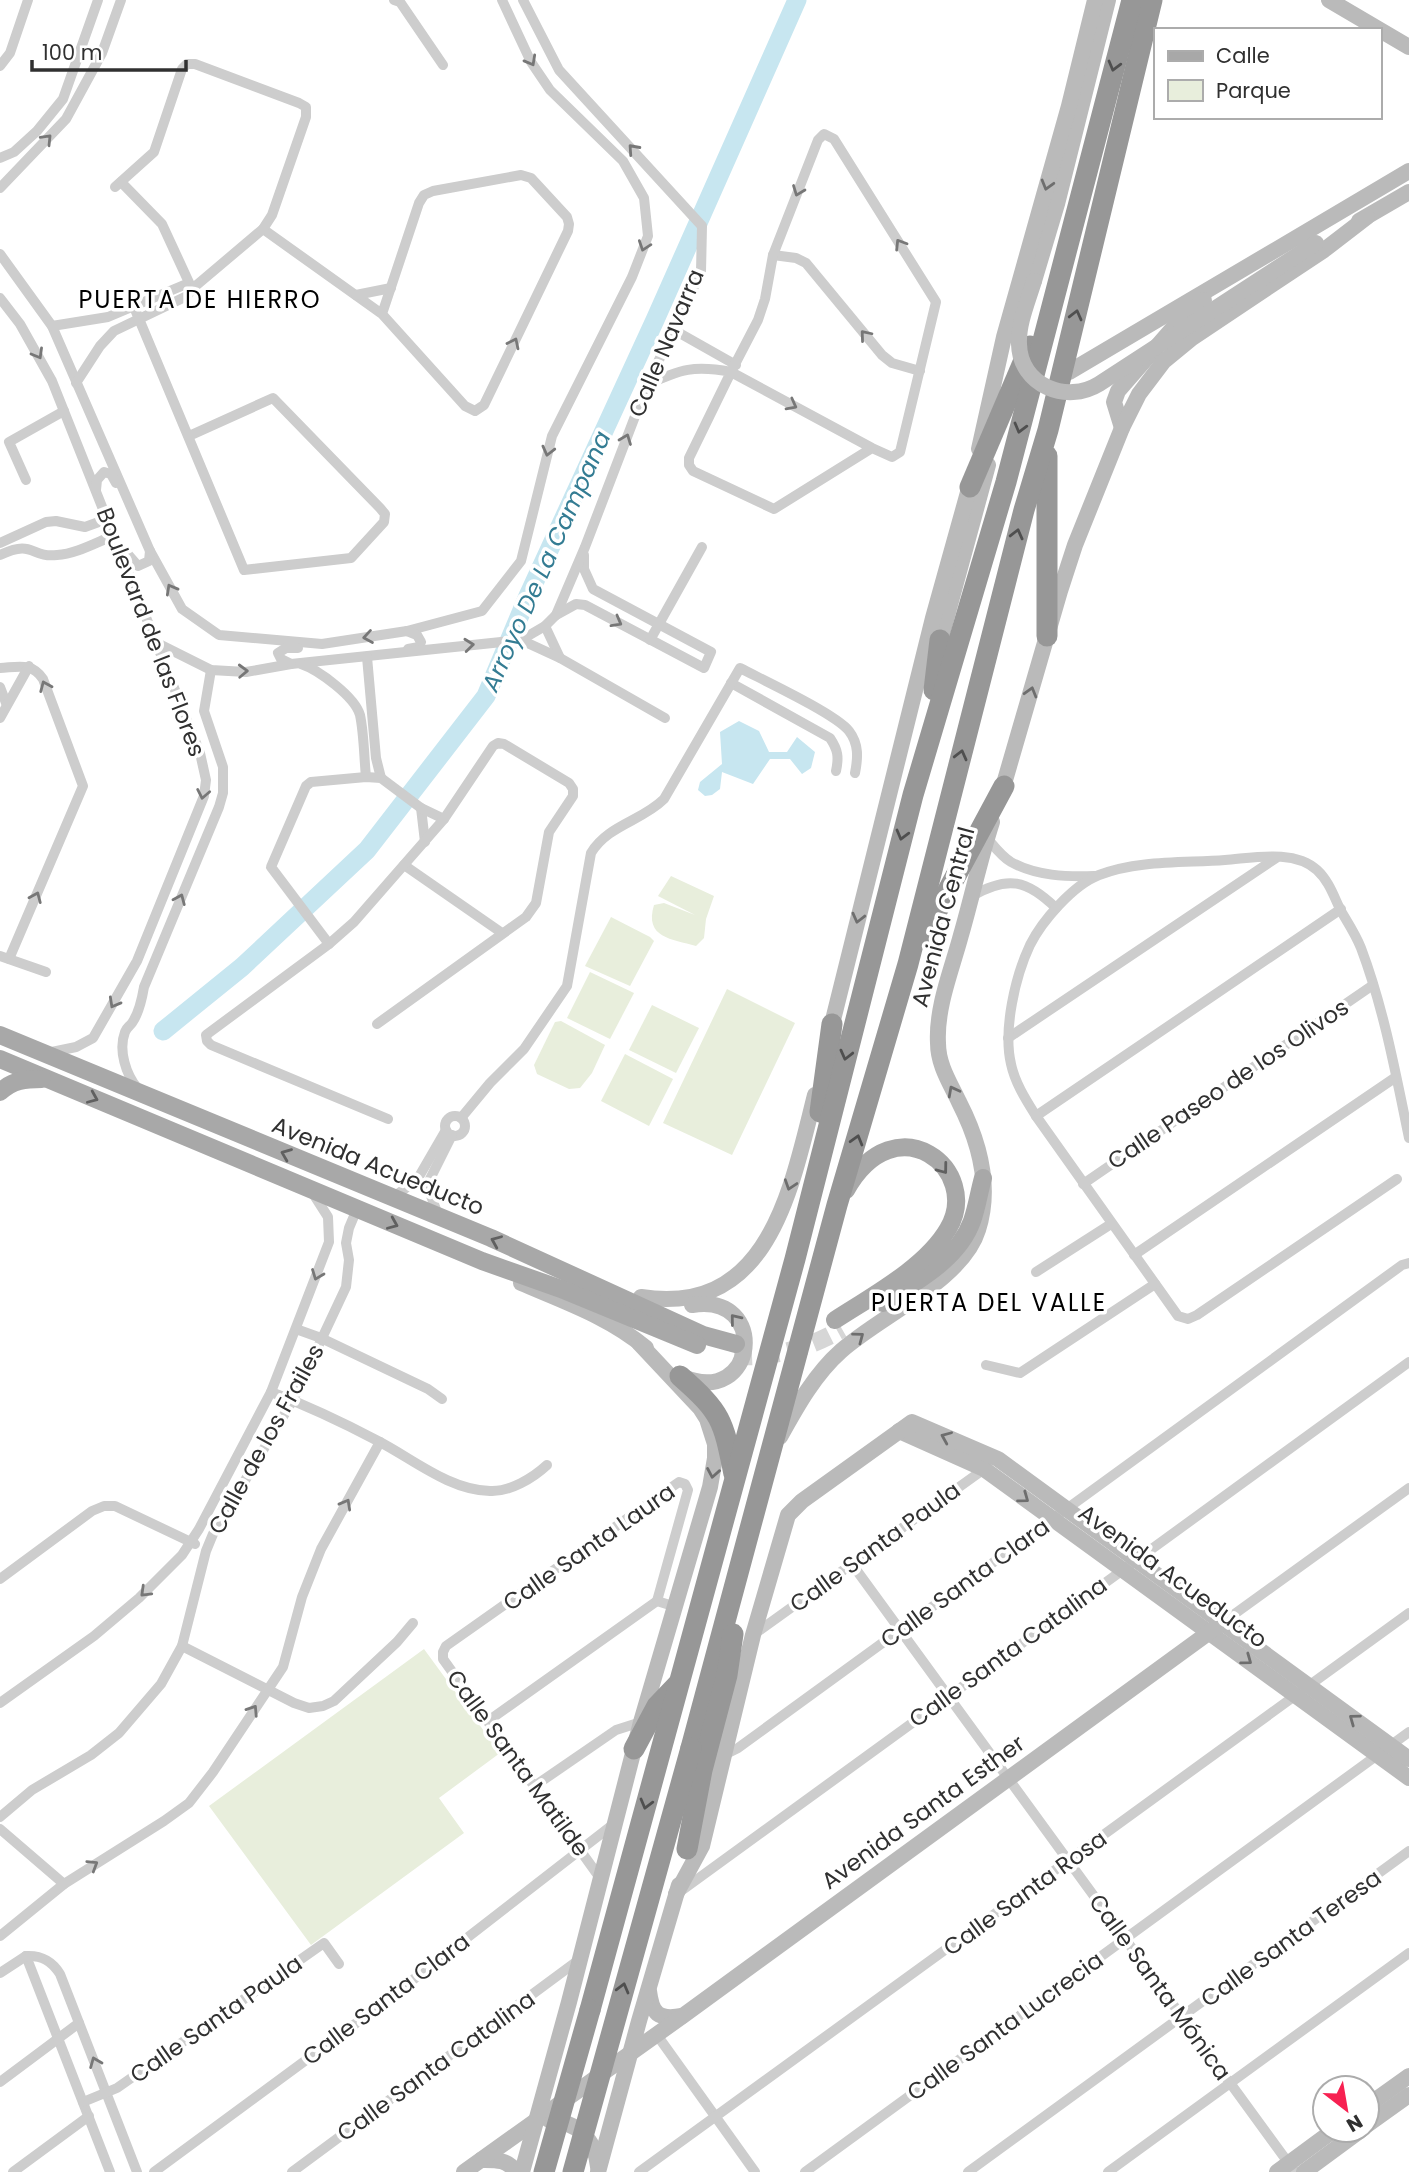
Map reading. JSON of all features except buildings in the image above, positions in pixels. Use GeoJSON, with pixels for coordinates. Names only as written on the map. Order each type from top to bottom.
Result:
{"type":"FeatureCollection","features":[{"type":"Feature","properties":{"kind":"highway"},"geometry":{"type":"LineString","coordinates":[[913,795],[1006,482],[1132,0]]}},
{"type":"Feature","properties":{"kind":"highway"},"geometry":{"type":"LineString","coordinates":[[573,2172],[772,1453],[837,1205],[908,964],[1020,523],[1048,430],[1152,0]]}},
{"type":"Feature","properties":{"kind":"highway"},"geometry":{"type":"LineString","coordinates":[[970,487],[1062,273]]}},
{"type":"Feature","properties":{"kind":"highway"},"geometry":{"type":"LineString","coordinates":[[1047,636],[1048,430]]}},
{"type":"Feature","properties":{"kind":"highway"},"geometry":{"type":"LineString","coordinates":[[544,2172],[810,1201],[913,795],[930,716],[940,640]]}},
{"type":"Feature","properties":{"kind":"highway"},"geometry":{"type":"LineString","coordinates":[[908,964],[1004,786]]}},
{"type":"Feature","properties":{"kind":"highway"},"geometry":{"type":"LineString","coordinates":[[810,1201],[832,1024]]}},
{"type":"Feature","properties":{"kind":"highway"},"geometry":{"type":"LineString","coordinates":[[680,1376],[718,1415],[728,1442],[735,1478]]}},
{"type":"Feature","properties":{"kind":"highway"},"geometry":{"type":"LineString","coordinates":[[687,1849],[702,1770],[729,1663],[735,1587]]}},
{"type":"Feature","properties":{"kind":"highway"},"geometry":{"type":"LineString","coordinates":[[634,1749],[657,1706],[678,1683]]}},
{"type":"Feature","properties":{"kind":"main road"},"geometry":{"type":"LineString","coordinates":[[641,1297],[672,1301],[706,1293],[739,1275],[759,1253],[787,1194],[801,1151],[933,618],[970,487],[1004,337],[1069,106],[1095,0]]}},
{"type":"Feature","properties":{"kind":"main road"},"geometry":{"type":"LineString","coordinates":[[1108,0],[1020,334],[1019,349],[1023,363],[1035,379],[1046,387],[1066,393],[1080,392],[1099,384],[1316,243],[1409,192]]}},
{"type":"Feature","properties":{"kind":"main road"},"geometry":{"type":"LineString","coordinates":[[1329,0],[1377,28]]}},
{"type":"Feature","properties":{"kind":"main road"},"geometry":{"type":"LineString","coordinates":[[1381,31],[1409,47]]}},
{"type":"Feature","properties":{"kind":"main road"},"geometry":{"type":"LineString","coordinates":[[1069,372],[1409,170]]}},
{"type":"Feature","properties":{"kind":"main road","name":"Avenida Central"},"geometry":{"type":"LineString","coordinates":[[772,1453],[794,1410],[832,1359],[856,1338],[958,1264],[972,1246],[982,1216],[983,1178],[980,1155],[972,1129],[939,1059],[937,1044],[942,1003],[987,838],[1060,591],[1122,428],[1146,383],[1171,355],[1324,250],[1367,217]]}},
{"type":"Feature","properties":{"kind":"main road"},"geometry":{"type":"LineString","coordinates":[[1122,428],[1114,402],[1118,391],[1173,328],[1230,277]]}},
{"type":"Feature","properties":{"kind":"main road"},"geometry":{"type":"LineString","coordinates":[[883,820],[940,640],[992,452]]}},
{"type":"Feature","properties":{"kind":"main road","name":"Avenida Acueducto"},"geometry":{"type":"LineString","coordinates":[[0,1035],[491,1238],[735,1350],[713,1351],[561,1289],[482,1261],[0,1059]]}},
{"type":"Feature","properties":{"kind":"main road"},"geometry":{"type":"LineString","coordinates":[[0,1092],[21,1079],[47,1079]]}},
{"type":"Feature","properties":{"kind":"main road"},"geometry":{"type":"LineString","coordinates":[[837,1205],[854,1175],[867,1161],[891,1148],[919,1148],[942,1166],[955,1189],[954,1217],[931,1251],[839,1324],[942,1263],[964,1238],[972,1222],[983,1178]]}},
{"type":"Feature","properties":{"kind":"main road"},"geometry":{"type":"LineString","coordinates":[[482,1261],[506,1276],[594,1314],[627,1332],[680,1376],[691,1381],[708,1383],[732,1373],[738,1367],[745,1351],[741,1325],[731,1312],[716,1303],[676,1307],[569,1270],[558,1270]]}},
{"type":"Feature","properties":{"kind":"main road"},"geometry":{"type":"LineString","coordinates":[[522,2172],[641,1722],[710,1487],[715,1458],[715,1444],[707,1419],[700,1408],[639,1343]]}},
{"type":"Feature","properties":{"kind":"main road","name":"Avenida Acueducto"},"geometry":{"type":"LineString","coordinates":[[753,1635],[786,1520],[797,1505],[905,1427],[991,1464],[1384,1751],[1409,1778]]}},
{"type":"Feature","properties":{"kind":"main road","name":"Avenida Santa Esther"},"geometry":{"type":"LineString","coordinates":[[464,2172],[657,2035],[1215,1628]]}},
{"type":"Feature","properties":{"kind":"main road"},"geometry":{"type":"LineString","coordinates":[[676,1894],[702,1846],[753,1635]]}},
{"type":"Feature","properties":{"kind":"main road","name":"Avenida Acueducto"},"geometry":{"type":"LineString","coordinates":[[1384,1751],[1409,1759]]}},
{"type":"Feature","properties":{"kind":"main road"},"geometry":{"type":"LineString","coordinates":[[598,2171],[687,1849]]}},
{"type":"Feature","properties":{"kind":"main road"},"geometry":{"type":"LineString","coordinates":[[648,1988],[652,2008],[658,2015],[671,2018],[684,2015]]}},
{"type":"Feature","properties":{"kind":"main road"},"geometry":{"type":"LineString","coordinates":[[569,2001],[573,2019],[586,2039],[599,2048],[615,2052],[632,2051]]}},
{"type":"Feature","properties":{"kind":"main road"},"geometry":{"type":"LineString","coordinates":[[579,2030],[595,2039],[613,2039],[634,2030],[639,2021]]}},
{"type":"Feature","properties":{"kind":"main road"},"geometry":{"type":"LineString","coordinates":[[1381,2096],[1409,2076]]}},
{"type":"Feature","properties":{"kind":"main road"},"geometry":{"type":"LineString","coordinates":[[1381,2115],[1409,2095]]}},
{"type":"Feature","properties":{"kind":"main road"},"geometry":{"type":"LineString","coordinates":[[536,2122],[553,2120],[569,2124],[583,2133],[596,2153],[598,2171]]}},
{"type":"Feature","properties":{"kind":"main road"},"geometry":{"type":"LineString","coordinates":[[528,2151],[539,2141],[559,2132],[590,2142]]}},
{"type":"Feature","properties":{"kind":"main road"},"geometry":{"type":"LineString","coordinates":[[1287,2169],[1318,2144]]}},
{"type":"Feature","properties":{"kind":"main road"},"geometry":{"type":"LineString","coordinates":[[1304,2172],[1341,2144]]}},
{"type":"Feature","properties":{"kind":"main road"},"geometry":{"type":"LineString","coordinates":[[481,2160],[501,2160],[512,2166],[516,2172]]}},
{"type":"Feature","properties":{"kind":"street"},"geometry":{"type":"LineString","coordinates":[[0,66],[10,53],[28,0]]}},
{"type":"Feature","properties":{"kind":"street"},"geometry":{"type":"LineString","coordinates":[[0,158],[14,152],[37,131],[63,99],[98,0]]}},
{"type":"Feature","properties":{"kind":"street"},"geometry":{"type":"LineString","coordinates":[[0,188],[66,119],[102,53],[121,0]]}},
{"type":"Feature","properties":{"kind":"street"},"geometry":{"type":"LineString","coordinates":[[394,0],[400,2],[443,65]]}},
{"type":"Feature","properties":{"kind":"street"},"geometry":{"type":"LineString","coordinates":[[502,0],[531,62],[550,90],[624,161],[644,198]]}},
{"type":"Feature","properties":{"kind":"street","name":"Calle Navarra"},"geometry":{"type":"LineString","coordinates":[[157,643],[211,670],[246,673],[295,664],[513,641],[545,626],[556,615],[647,386],[701,272],[699,222],[559,70],[523,0]]}},
{"type":"Feature","properties":{"kind":"street"},"geometry":{"type":"LineString","coordinates":[[76,383],[107,337],[122,326],[187,296],[263,229],[272,215],[306,117],[306,107],[195,64],[187,64],[182,69],[154,152],[118,185],[162,224],[192,289]]}},
{"type":"Feature","properties":{"kind":"street"},"geometry":{"type":"LineString","coordinates":[[674,330],[734,368],[872,448],[892,457],[900,452],[936,302],[829,135],[824,134],[818,140],[773,255],[758,320],[734,368],[689,458],[689,465],[693,471],[774,509],[872,448]]}},
{"type":"Feature","properties":{"kind":"street"},"geometry":{"type":"LineString","coordinates":[[263,229],[382,314],[465,406],[475,411],[484,405],[569,224],[567,217],[531,178],[520,175],[424,195],[382,314]]}},
{"type":"Feature","properties":{"kind":"street"},"geometry":{"type":"LineString","coordinates":[[366,777],[359,714],[355,704],[314,669],[279,657],[278,653],[282,649],[407,631],[482,611],[521,561],[552,436],[632,278],[648,236],[642,187],[645,182],[655,179],[664,183]]}},
{"type":"Feature","properties":{"kind":"street","name":"Boulevard de las Flores"},"geometry":{"type":"LineString","coordinates":[[0,254],[52,326],[150,551],[182,609],[219,635],[322,644]]}},
{"type":"Feature","properties":{"kind":"street"},"geometry":{"type":"LineString","coordinates":[[773,255],[796,258],[806,263],[882,355],[892,363],[920,371]]}},
{"type":"Feature","properties":{"kind":"street"},"geometry":{"type":"LineString","coordinates":[[52,326],[98,320],[184,285],[192,289]]}},
{"type":"Feature","properties":{"kind":"street"},"geometry":{"type":"LineString","coordinates":[[356,295],[391,288]]}},
{"type":"Feature","properties":{"kind":"street","name":"Boulevard de las Flores"},"geometry":{"type":"LineString","coordinates":[[0,298],[44,363],[200,753],[206,780],[200,810],[138,961],[93,1038],[76,1047],[44,1054]]}},
{"type":"Feature","properties":{"kind":"street"},"geometry":{"type":"LineString","coordinates":[[134,307],[244,570],[351,558],[384,522],[385,514],[380,508],[273,398],[189,436]]}},
{"type":"Feature","properties":{"kind":"street"},"geometry":{"type":"LineString","coordinates":[[647,386],[690,368],[734,368]]}},
{"type":"Feature","properties":{"kind":"street"},"geometry":{"type":"LineString","coordinates":[[26,480],[9,442],[64,411]]}},
{"type":"Feature","properties":{"kind":"street"},"geometry":{"type":"LineString","coordinates":[[96,491],[99,476],[107,472],[130,502]]}},
{"type":"Feature","properties":{"kind":"street"},"geometry":{"type":"LineString","coordinates":[[0,543],[46,522],[56,521],[85,527],[107,519]]}},
{"type":"Feature","properties":{"kind":"street"},"geometry":{"type":"LineString","coordinates":[[0,555],[24,547],[50,556],[61,555],[115,538],[138,566],[149,561],[150,551]]}},
{"type":"Feature","properties":{"kind":"street"},"geometry":{"type":"LineString","coordinates":[[556,615],[576,604],[584,605],[704,668],[711,652],[593,589],[584,569],[585,547]]}},
{"type":"Feature","properties":{"kind":"street"},"geometry":{"type":"LineString","coordinates":[[650,640],[702,547]]}},
{"type":"Feature","properties":{"kind":"street"},"geometry":{"type":"LineString","coordinates":[[545,626],[560,658]]}},
{"type":"Feature","properties":{"kind":"street"},"geometry":{"type":"LineString","coordinates":[[386,655],[392,651],[421,645],[417,635],[407,631]]}},
{"type":"Feature","properties":{"kind":"street"},"geometry":{"type":"LineString","coordinates":[[513,641],[560,658],[666,718]]}},
{"type":"Feature","properties":{"kind":"street"},"geometry":{"type":"LineString","coordinates":[[367,657],[376,758],[381,778]]}},
{"type":"Feature","properties":{"kind":"street"},"geometry":{"type":"LineString","coordinates":[[0,718],[29,666]]}},
{"type":"Feature","properties":{"kind":"street"},"geometry":{"type":"LineString","coordinates":[[0,668],[29,666],[38,670],[83,786],[4,958],[46,972]]}},
{"type":"Feature","properties":{"kind":"street"},"geometry":{"type":"LineString","coordinates":[[392,1198],[422,1183],[449,1132],[458,1135],[463,1130],[461,1118],[524,1049],[559,1001],[567,986],[591,853],[597,842],[609,832],[653,810],[664,799],[740,668],[843,724],[856,745],[858,758],[855,773]]}},
{"type":"Feature","properties":{"kind":"street","name":"Boulevard de las Flores"},"geometry":{"type":"LineString","coordinates":[[145,1096],[132,1082],[126,1068],[123,1053],[126,1021],[136,997],[144,987],[223,793],[223,767],[204,711],[211,670]]}},
{"type":"Feature","properties":{"kind":"street"},"geometry":{"type":"LineString","coordinates":[[731,683],[830,738],[837,749],[839,760],[836,771]]}},
{"type":"Feature","properties":{"kind":"street"},"geometry":{"type":"LineString","coordinates":[[0,687],[6,703]]}},
{"type":"Feature","properties":{"kind":"street"},"geometry":{"type":"LineString","coordinates":[[377,1024],[533,910],[549,832],[573,796],[569,783],[504,744],[493,746],[444,819],[354,922],[329,944],[206,1035],[211,1045],[388,1119]]}},
{"type":"Feature","properties":{"kind":"street"},"geometry":{"type":"LineString","coordinates":[[329,944],[271,867],[302,792],[312,782],[381,778],[417,805],[444,819]]}},
{"type":"Feature","properties":{"kind":"street"},"geometry":{"type":"LineString","coordinates":[[417,805],[425,842]]}},
{"type":"Feature","properties":{"kind":"street"},"geometry":{"type":"LineString","coordinates":[[987,838],[1010,862],[1024,867],[1062,877],[1097,876]]}},
{"type":"Feature","properties":{"kind":"street"},"geometry":{"type":"LineString","coordinates":[[1007,1038],[1278,857]]}},
{"type":"Feature","properties":{"kind":"street"},"geometry":{"type":"LineString","coordinates":[[1397,1179],[1197,1315],[1188,1319],[1178,1316],[1083,1184],[1018,1086],[1010,1064],[1007,1038],[1015,989],[1030,944],[1056,908],[1073,891],[1097,876],[1126,867],[1278,857],[1303,860],[1317,869],[1327,881],[1360,946],[1373,985],[1409,1138]]}},
{"type":"Feature","properties":{"kind":"street"},"geometry":{"type":"LineString","coordinates":[[404,865],[502,933]]}},
{"type":"Feature","properties":{"kind":"street"},"geometry":{"type":"LineString","coordinates":[[1021,883],[1024,867]]}},
{"type":"Feature","properties":{"kind":"street"},"geometry":{"type":"LineString","coordinates":[[1062,877],[1073,891]]}},
{"type":"Feature","properties":{"kind":"street"},"geometry":{"type":"LineString","coordinates":[[972,896],[1007,881],[1021,883],[1034,890],[1056,908]]}},
{"type":"Feature","properties":{"kind":"street"},"geometry":{"type":"LineString","coordinates":[[1036,1116],[1340,909]]}},
{"type":"Feature","properties":{"kind":"street"},"geometry":{"type":"LineString","coordinates":[[156,916],[171,923]]}},
{"type":"Feature","properties":{"kind":"street","name":"Calle Paseo de los Olivos"},"geometry":{"type":"LineString","coordinates":[[1083,1184],[1373,985]]}},
{"type":"Feature","properties":{"kind":"street"},"geometry":{"type":"LineString","coordinates":[[1134,1255],[1396,1077]]}},
{"type":"Feature","properties":{"kind":"street"},"geometry":{"type":"LineString","coordinates":[[422,1183],[439,1218]]}},
{"type":"Feature","properties":{"kind":"street","name":"Calle de los Frailes"},"geometry":{"type":"LineString","coordinates":[[0,1703],[112,1621],[182,1555],[191,1542],[271,1392],[329,1242],[327,1217],[311,1189]]}},
{"type":"Feature","properties":{"kind":"street","name":"Calle de los Frailes"},"geometry":{"type":"LineString","coordinates":[[0,1816],[32,1790],[90,1755],[120,1733],[161,1684],[182,1646],[194,1608],[206,1551],[213,1534],[293,1400],[346,1287],[349,1261],[346,1243],[357,1209]]}},
{"type":"Feature","properties":{"kind":"street"},"geometry":{"type":"LineString","coordinates":[[1036,1272],[1111,1224]]}},
{"type":"Feature","properties":{"kind":"street","name":"Calle Santa Clara"},"geometry":{"type":"LineString","coordinates":[[724,1755],[738,1748],[1391,1273],[1409,1263]]}},
{"type":"Feature","properties":{"kind":"street"},"geometry":{"type":"LineString","coordinates":[[986,1365],[1020,1373],[1155,1284]]}},
{"type":"Feature","properties":{"kind":"street"},"geometry":{"type":"LineString","coordinates":[[296,1329],[321,1338],[428,1389],[442,1399]]}},
{"type":"Feature","properties":{"kind":"street","name":"Calle Santa Catalina"},"geometry":{"type":"LineString","coordinates":[[676,1894],[1409,1362]]}},
{"type":"Feature","properties":{"kind":"street"},"geometry":{"type":"LineString","coordinates":[[271,1392],[380,1442],[452,1482],[492,1492],[506,1489],[536,1475],[547,1465]]}},
{"type":"Feature","properties":{"kind":"street"},"geometry":{"type":"LineString","coordinates":[[0,1936],[64,1884],[189,1803],[283,1667],[302,1597],[321,1549],[380,1442]]}},
{"type":"Feature","properties":{"kind":"street","name":"Calle Santa Paula"},"geometry":{"type":"LineString","coordinates":[[753,1635],[991,1464]]}},
{"type":"Feature","properties":{"kind":"street","name":"Calle Santa Laura"},"geometry":{"type":"LineString","coordinates":[[446,1646],[679,1482],[685,1484],[688,1490],[657,1601]]}},
{"type":"Feature","properties":{"kind":"street","name":"Avenida Santa Esther"},"geometry":{"type":"LineString","coordinates":[[1215,1628],[1409,1488]]}},
{"type":"Feature","properties":{"kind":"street"},"geometry":{"type":"LineString","coordinates":[[0,1579],[92,1511],[104,1506],[115,1506],[206,1551]]}},
{"type":"Feature","properties":{"kind":"street","name":"Calle Santa Mónica"},"geometry":{"type":"LineString","coordinates":[[852,1564],[1230,2083],[1287,2169]]}},
{"type":"Feature","properties":{"kind":"street"},"geometry":{"type":"LineString","coordinates":[[488,1721],[657,1601],[676,1607]]}},
{"type":"Feature","properties":{"kind":"street","name":"Calle Santa Rosa"},"geometry":{"type":"LineString","coordinates":[[639,2172],[1409,1613]]}},
{"type":"Feature","properties":{"kind":"street"},"geometry":{"type":"LineString","coordinates":[[182,1646],[266,1690],[309,1708],[334,1701],[397,1642],[413,1623]]}},
{"type":"Feature","properties":{"kind":"street","name":"Calle Santa Matilde"},"geometry":{"type":"LineString","coordinates":[[446,1646],[443,1659],[600,1878]]}},
{"type":"Feature","properties":{"kind":"street"},"geometry":{"type":"LineString","coordinates":[[536,1786],[621,1727],[641,1722]]}},
{"type":"Feature","properties":{"kind":"street","name":"Calle Santa Lucrecia"},"geometry":{"type":"LineString","coordinates":[[805,2172],[1409,1732]]}},
{"type":"Feature","properties":{"kind":"street","name":"Calle Santa Clara"},"geometry":{"type":"LineString","coordinates":[[154,2172],[374,2010],[615,1823]]}},
{"type":"Feature","properties":{"kind":"street"},"geometry":{"type":"LineString","coordinates":[[0,1829],[64,1884]]}},
{"type":"Feature","properties":{"kind":"street","name":"Calle Santa Teresa"},"geometry":{"type":"LineString","coordinates":[[968,2172],[1409,1851]]}},
{"type":"Feature","properties":{"kind":"street","name":"Calle Santa Paula"},"geometry":{"type":"LineString","coordinates":[[83,2102],[107,2093],[324,1943],[339,1964]]}},
{"type":"Feature","properties":{"kind":"street"},"geometry":{"type":"LineString","coordinates":[[1108,2172],[1409,1953]]}},
{"type":"Feature","properties":{"kind":"street"},"geometry":{"type":"LineString","coordinates":[[0,1973],[26,1956],[44,1958],[54,1965],[60,1974],[137,2172]]}},
{"type":"Feature","properties":{"kind":"street"},"geometry":{"type":"LineString","coordinates":[[26,1956],[110,2172]]}},
{"type":"Feature","properties":{"kind":"street","name":"Calle Santa Catalina"},"geometry":{"type":"LineString","coordinates":[[292,2172],[580,1959]]}},
{"type":"Feature","properties":{"kind":"street"},"geometry":{"type":"LineString","coordinates":[[0,2082],[79,2023]]}},
{"type":"Feature","properties":{"kind":"street"},"geometry":{"type":"LineString","coordinates":[[657,2035],[755,2172]]}},
{"type":"Feature","properties":{"kind":"street"},"geometry":{"type":"LineString","coordinates":[[13,2172],[89,2116]]}},
{"type":"Feature","properties":{"kind":"green space"},"geometry":{"type":"Polygon","coordinates":[[[671,876],[714,896],[706,919],[704,938],[696,946],[662,935],[653,924],[654,905],[664,903],[695,915],[658,896],[671,876]]]}},
{"type":"Feature","properties":{"kind":"green space"},"geometry":{"type":"Polygon","coordinates":[[[611,917],[654,941],[630,986],[585,966],[611,917]]]}},
{"type":"Feature","properties":{"kind":"green space"},"geometry":{"type":"Polygon","coordinates":[[[590,972],[634,993],[610,1039],[567,1018],[590,972]]]}},
{"type":"Feature","properties":{"kind":"green space"},"geometry":{"type":"Polygon","coordinates":[[[727,989],[795,1023],[732,1155],[663,1123],[727,989]]]}},
{"type":"Feature","properties":{"kind":"green space"},"geometry":{"type":"Polygon","coordinates":[[[652,1005],[699,1028],[676,1073],[629,1050],[652,1005]]]}},
{"type":"Feature","properties":{"kind":"green space"},"geometry":{"type":"Polygon","coordinates":[[[561,1021],[605,1045],[592,1073],[580,1088],[569,1089],[537,1074],[534,1065],[555,1022],[561,1021]]]}},
{"type":"Feature","properties":{"kind":"green space"},"geometry":{"type":"Polygon","coordinates":[[[625,1054],[673,1079],[649,1126],[601,1101],[625,1054]]]}},
{"type":"Feature","properties":{"kind":"green space"},"geometry":{"type":"Polygon","coordinates":[[[424,1649],[500,1753],[439,1798],[464,1833],[311,1945],[209,1806],[424,1649]]]}},
{"type":"Feature","properties":{"kind":"water"},"geometry":{"type":"Polygon","coordinates":[[[739,721],[759,731],[769,752],[787,752],[797,737],[815,752],[811,768],[802,774],[790,759],[770,759],[753,784],[722,772],[720,789],[705,796],[698,790],[700,782],[722,764],[720,732],[739,721]]]}},
{"type":"Feature","properties":{"kind":"waterway","name":"Arroyo De La Campana"},"geometry":{"type":"LineString","coordinates":[[163,1031],[242,967],[367,850],[486,696],[528,596],[655,320],[797,0]]}},
{"type":"Feature","properties":{"kind":"tunnel"},"geometry":{"type":"LineString","coordinates":[[734,1356],[790,1351],[842,1329]]}},
{"type":"Feature","properties":{"kind":"district","name":"PUERTA DE HIERRO"},"geometry":{"type":"Point","coordinates":[200,299]}},
{"type":"Feature","properties":{"kind":"district","name":"PUERTA DEL VALLE"},"geometry":{"type":"Point","coordinates":[989,1302]}}]}
